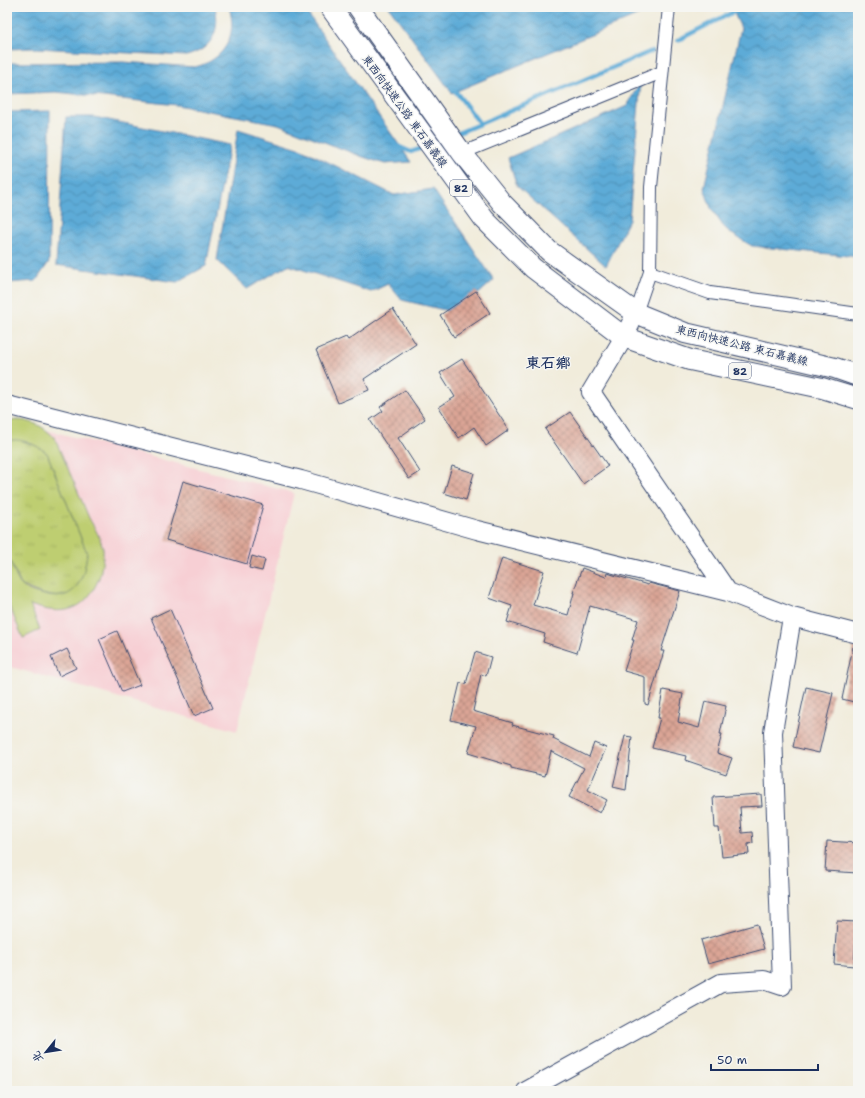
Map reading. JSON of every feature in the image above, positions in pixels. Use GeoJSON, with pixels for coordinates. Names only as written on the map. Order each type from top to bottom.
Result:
{"type":"FeatureCollection","features":[{"type":"Feature","properties":{"kind":"main road","name":"東西向快速公路 東石嘉義線"},"geometry":{"type":"LineString","coordinates":[[330,7],[484,219],[533,268],[624,338],[690,360],[822,388],[858,399]]}},
{"type":"Feature","properties":{"kind":"main road","name":"東西向快速公路 東石嘉義線"},"geometry":{"type":"LineString","coordinates":[[358,7],[462,153],[502,203],[549,251],[636,313],[685,333],[835,368],[858,376]]}},
{"type":"Feature","properties":{"kind":"main road"},"geometry":{"type":"LineString","coordinates":[[636,313],[624,338],[591,392],[728,592]]}},
{"type":"Feature","properties":{"kind":"main road"},"geometry":{"type":"LineString","coordinates":[[7,405],[302,480],[477,530],[728,592],[792,617],[858,634]]}},
{"type":"Feature","properties":{"kind":"main road"},"geometry":{"type":"LineString","coordinates":[[526,1091],[721,983],[764,980],[782,986],[773,732],[792,617]]}},
{"type":"Feature","properties":{"kind":"street"},"geometry":{"type":"LineString","coordinates":[[636,313],[650,272],[651,187],[669,7]]}},
{"type":"Feature","properties":{"kind":"street"},"geometry":{"type":"LineString","coordinates":[[462,153],[662,72]]}},
{"type":"Feature","properties":{"kind":"street"},"geometry":{"type":"LineString","coordinates":[[650,272],[710,293],[858,314]]}},
{"type":"Feature","properties":{"kind":"shaded area"},"geometry":{"type":"Polygon","coordinates":[[[7,420],[294,493],[237,731],[7,666],[7,420]]]}},
{"type":"Feature","properties":{"kind":"green space"},"geometry":{"type":"Polygon","coordinates":[[[16,420],[36,424],[54,437],[89,518],[99,537],[103,551],[99,578],[87,599],[71,609],[62,611],[30,605],[40,630],[23,638],[7,601],[7,554],[21,585],[33,592],[52,597],[62,596],[75,588],[83,573],[87,553],[47,453],[28,442],[17,440],[7,441],[7,422],[16,420]]]}},
{"type":"Feature","properties":{"kind":"green space"},"geometry":{"type":"Polygon","coordinates":[[[18,439],[39,447],[47,453],[87,553],[85,569],[80,581],[75,589],[67,594],[58,596],[47,595],[21,585],[7,554],[7,441],[18,439]]]}},
{"type":"Feature","properties":{"kind":"water"},"geometry":{"type":"Polygon","coordinates":[[[7,7],[215,7],[217,24],[212,39],[208,44],[195,53],[186,56],[37,48],[7,49],[7,7]]]}},
{"type":"Feature","properties":{"kind":"water"},"geometry":{"type":"Polygon","coordinates":[[[229,7],[303,7],[411,162],[385,164],[278,124],[177,105],[56,92],[7,94],[7,63],[123,62],[195,67],[205,64],[221,53],[230,37],[232,28],[229,7]]]}},
{"type":"Feature","properties":{"kind":"water"},"geometry":{"type":"Polygon","coordinates":[[[389,7],[658,7],[452,93],[389,7]]]}},
{"type":"Feature","properties":{"kind":"water"},"geometry":{"type":"Polygon","coordinates":[[[731,7],[858,7],[858,257],[752,246],[732,234],[723,226],[711,208],[704,188],[741,28],[731,7]]]}},
{"type":"Feature","properties":{"kind":"water"},"geometry":{"type":"Polygon","coordinates":[[[641,80],[629,220],[606,266],[517,186],[508,158],[627,106],[641,80]]]}},
{"type":"Feature","properties":{"kind":"water"},"geometry":{"type":"Polygon","coordinates":[[[50,111],[49,262],[36,281],[7,283],[7,112],[50,111]]]}},
{"type":"Feature","properties":{"kind":"water"},"geometry":{"type":"Polygon","coordinates":[[[66,117],[94,117],[230,145],[206,266],[177,282],[56,265],[66,117]]]}},
{"type":"Feature","properties":{"kind":"water"},"geometry":{"type":"Polygon","coordinates":[[[238,129],[302,149],[394,195],[433,189],[494,280],[457,313],[402,300],[388,284],[371,292],[288,265],[247,289],[217,260],[238,129]]]}},
{"type":"Feature","properties":{"kind":"building"},"geometry":{"type":"Polygon","coordinates":[[[476,291],[490,313],[454,337],[440,315],[476,291]]]}},
{"type":"Feature","properties":{"kind":"building"},"geometry":{"type":"Polygon","coordinates":[[[393,309],[416,344],[364,379],[369,390],[338,403],[316,350],[346,337],[348,340],[393,309]]]}},
{"type":"Feature","properties":{"kind":"building"},"geometry":{"type":"Polygon","coordinates":[[[462,359],[509,430],[486,446],[474,427],[459,438],[439,407],[455,397],[440,373],[462,359]]]}},
{"type":"Feature","properties":{"kind":"building"},"geometry":{"type":"Polygon","coordinates":[[[405,390],[425,419],[398,438],[420,472],[409,479],[370,420],[383,411],[380,407],[405,390]]]}},
{"type":"Feature","properties":{"kind":"building"},"geometry":{"type":"Polygon","coordinates":[[[570,412],[608,466],[583,484],[545,429],[570,412]]]}},
{"type":"Feature","properties":{"kind":"building"},"geometry":{"type":"Polygon","coordinates":[[[452,466],[474,473],[466,500],[444,493],[452,466]]]}},
{"type":"Feature","properties":{"kind":"building"},"geometry":{"type":"Polygon","coordinates":[[[183,481],[263,505],[247,564],[166,540],[183,481]]]}},
{"type":"Feature","properties":{"kind":"building"},"geometry":{"type":"Polygon","coordinates":[[[252,556],[265,560],[262,571],[249,568],[252,556]]]}},
{"type":"Feature","properties":{"kind":"building"},"geometry":{"type":"Polygon","coordinates":[[[502,558],[544,571],[533,605],[568,615],[573,593],[582,568],[606,577],[607,573],[648,585],[649,583],[680,591],[661,651],[664,651],[648,705],[645,704],[645,677],[624,671],[634,640],[632,640],[638,620],[590,606],[577,653],[543,642],[545,634],[507,622],[512,606],[489,598],[502,558]]]}},
{"type":"Feature","properties":{"kind":"building"},"geometry":{"type":"Polygon","coordinates":[[[170,609],[213,708],[194,716],[151,618],[170,609]]]}},
{"type":"Feature","properties":{"kind":"building"},"geometry":{"type":"Polygon","coordinates":[[[117,631],[140,685],[122,692],[99,639],[117,631]]]}},
{"type":"Feature","properties":{"kind":"building"},"geometry":{"type":"Polygon","coordinates":[[[853,647],[858,648],[858,703],[842,699],[853,647]]]}},
{"type":"Feature","properties":{"kind":"building"},"geometry":{"type":"Polygon","coordinates":[[[67,649],[76,668],[59,676],[51,657],[67,649]]]}},
{"type":"Feature","properties":{"kind":"building"},"geometry":{"type":"Polygon","coordinates":[[[475,652],[491,657],[486,676],[481,674],[473,711],[513,723],[512,725],[554,736],[553,739],[589,757],[594,743],[606,748],[588,790],[607,800],[600,813],[569,797],[584,768],[551,751],[545,776],[511,768],[511,766],[468,753],[476,726],[451,720],[460,683],[466,684],[475,652]]]}},
{"type":"Feature","properties":{"kind":"building"},"geometry":{"type":"Polygon","coordinates":[[[806,687],[833,693],[819,753],[793,747],[806,687]]]}},
{"type":"Feature","properties":{"kind":"building"},"geometry":{"type":"Polygon","coordinates":[[[663,690],[683,694],[678,722],[699,728],[705,701],[726,706],[720,734],[722,734],[717,753],[732,758],[726,774],[685,760],[686,756],[652,748],[660,718],[658,718],[663,690]]]}},
{"type":"Feature","properties":{"kind":"building"},"geometry":{"type":"Polygon","coordinates":[[[625,736],[632,737],[626,790],[613,787],[625,736]]]}},
{"type":"Feature","properties":{"kind":"building"},"geometry":{"type":"Polygon","coordinates":[[[761,794],[762,806],[740,807],[742,833],[752,832],[753,843],[748,844],[749,854],[722,857],[719,828],[715,828],[713,797],[761,794]]]}},
{"type":"Feature","properties":{"kind":"building"},"geometry":{"type":"Polygon","coordinates":[[[827,841],[858,843],[858,873],[825,871],[827,841]]]}},
{"type":"Feature","properties":{"kind":"building"},"geometry":{"type":"Polygon","coordinates":[[[837,921],[857,922],[854,966],[834,964],[837,921]]]}},
{"type":"Feature","properties":{"kind":"building"},"geometry":{"type":"Polygon","coordinates":[[[757,924],[764,949],[708,964],[701,940],[757,924]]]}},
{"type":"Feature","properties":{"kind":"waterway"},"geometry":{"type":"LineString","coordinates":[[678,40],[733,12]]}},
{"type":"Feature","properties":{"kind":"waterway"},"geometry":{"type":"LineString","coordinates":[[458,133],[652,51]]}},
{"type":"Feature","properties":{"kind":"waterway"},"geometry":{"type":"LineString","coordinates":[[453,88],[480,124]]}},
{"type":"Feature","properties":{"kind":"waterway"},"geometry":{"type":"LineString","coordinates":[[395,145],[411,152],[422,148]]}},
{"type":"Feature","properties":{"kind":"district","name":"東石鄉"},"geometry":{"type":"Point","coordinates":[548,363]}}]}
